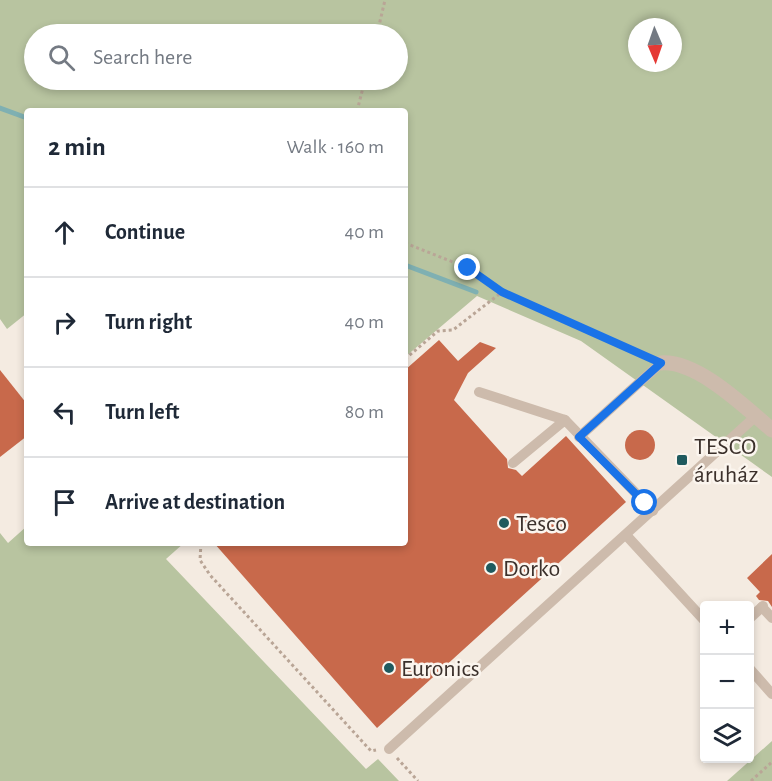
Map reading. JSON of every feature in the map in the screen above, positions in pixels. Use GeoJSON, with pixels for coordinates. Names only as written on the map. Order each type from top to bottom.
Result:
{"type":"FeatureCollection","features":[{"type":"Feature","properties":{"kind":"street"},"geometry":{"type":"LineString","coordinates":[[661,363],[682,365],[694,370],[772,430]]}},
{"type":"Feature","properties":{"kind":"lane"},"geometry":{"type":"LineString","coordinates":[[579,437],[661,363]]}},
{"type":"Feature","properties":{"kind":"lane"},"geometry":{"type":"LineString","coordinates":[[479,392],[565,420],[653,511]]}},
{"type":"Feature","properties":{"kind":"lane"},"geometry":{"type":"LineString","coordinates":[[389,749],[756,416]]}},
{"type":"Feature","properties":{"kind":"lane"},"geometry":{"type":"LineString","coordinates":[[513,463],[565,420]]}},
{"type":"Feature","properties":{"kind":"lane"},"geometry":{"type":"LineString","coordinates":[[626,535],[700,615]]}},
{"type":"Feature","properties":{"kind":"lane"},"geometry":{"type":"LineString","coordinates":[[754,614],[762,606],[772,618]]}},
{"type":"Feature","properties":{"kind":"lane"},"geometry":{"type":"LineString","coordinates":[[754,674],[772,694]]}},
{"type":"Feature","properties":{"kind":"path"},"geometry":{"type":"LineString","coordinates":[[379,24],[385,0]]}},
{"type":"Feature","properties":{"kind":"path"},"geometry":{"type":"LineString","coordinates":[[358,108],[362,90]]}},
{"type":"Feature","properties":{"kind":"path"},"geometry":{"type":"LineString","coordinates":[[408,244],[468,268],[502,292],[661,363]]}},
{"type":"Feature","properties":{"kind":"path"},"geometry":{"type":"LineString","coordinates":[[408,356],[438,331],[453,330],[502,292]]}},
{"type":"Feature","properties":{"kind":"path"},"geometry":{"type":"LineString","coordinates":[[201,546],[201,560],[238,609],[371,751],[389,749]]}},
{"type":"Feature","properties":{"kind":"path"},"geometry":{"type":"LineString","coordinates":[[751,781],[772,762]]}},
{"type":"Feature","properties":{"kind":"green space"},"geometry":{"type":"Polygon","coordinates":[[[0,0],[772,0],[772,477],[581,341],[477,296],[408,354],[408,108],[24,108],[24,315],[7,329],[0,319],[0,0]]]}},
{"type":"Feature","properties":{"kind":"green space"},"geometry":{"type":"Polygon","coordinates":[[[24,529],[24,546],[181,546],[166,559],[366,769],[378,759],[399,781],[0,781],[0,533],[8,543],[24,529]]]}},
{"type":"Feature","properties":{"kind":"green space"},"geometry":{"type":"Polygon","coordinates":[[[772,741],[772,781],[727,781],[747,763],[754,763],[754,757],[772,741]]]}},
{"type":"Feature","properties":{"kind":"building","name":"Tesco"},"geometry":{"type":"Polygon","coordinates":[[[439,340],[458,361],[480,342],[496,348],[468,373],[454,400],[507,459],[508,468],[516,470],[522,476],[566,436],[626,502],[377,728],[217,546],[408,546],[408,367],[439,340]]]}},
{"type":"Feature","properties":{"kind":"building"},"geometry":{"type":"Polygon","coordinates":[[[0,370],[24,400],[24,438],[0,457],[0,370]]]}},
{"type":"Feature","properties":{"kind":"building"},"geometry":{"type":"Polygon","coordinates":[[[640,430],[651,434],[655,445],[651,456],[640,460],[629,456],[625,445],[629,434],[640,430]]]}},
{"type":"Feature","properties":{"kind":"building"},"geometry":{"type":"Polygon","coordinates":[[[772,554],[772,607],[768,601],[759,600],[756,596],[760,592],[747,578],[772,554]]]}},
{"type":"Feature","properties":{"kind":"waterway"},"geometry":{"type":"LineString","coordinates":[[0,108],[24,117]]}},
{"type":"Feature","properties":{"kind":"waterway"},"geometry":{"type":"LineString","coordinates":[[408,266],[476,292]]}},
{"type":"Feature","properties":{"kind":"place","name":"TESCO áruház"},"geometry":{"type":"Point","coordinates":[682,460]}},
{"type":"Feature","properties":{"kind":"place","name":"Tesco"},"geometry":{"type":"Point","coordinates":[504,523]}},
{"type":"Feature","properties":{"kind":"place","name":"Dorko"},"geometry":{"type":"Point","coordinates":[491,568]}},
{"type":"Feature","properties":{"kind":"place","name":"Euronics"},"geometry":{"type":"Point","coordinates":[389,668]}},
{"type":"Feature","properties":{"kind":"route"},"geometry":{"type":"LineString","coordinates":[[468,268],[502,292],[559,320],[661,363],[579,437],[645,503]]}}]}
